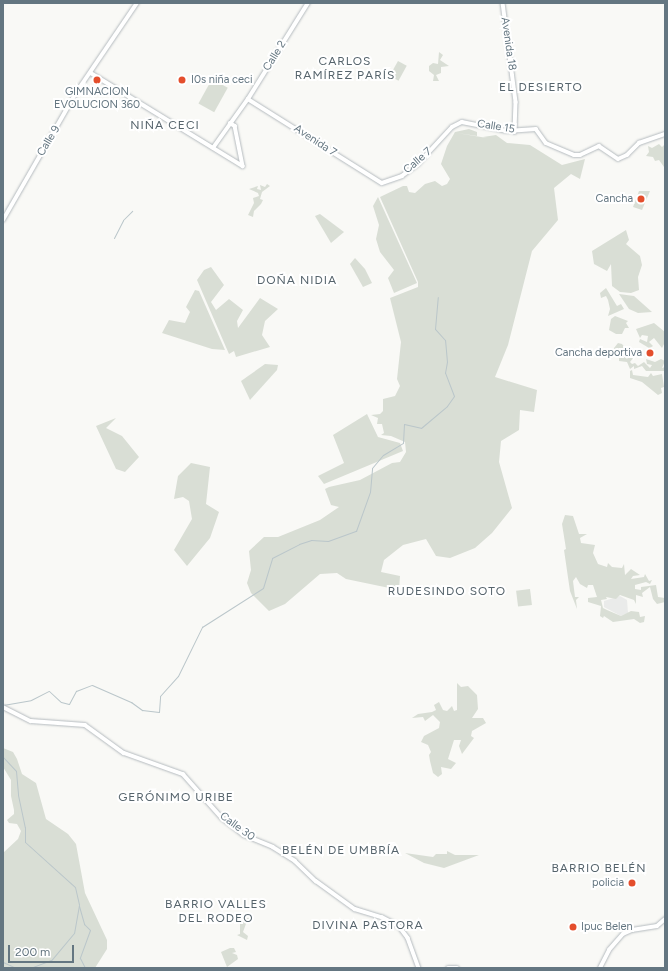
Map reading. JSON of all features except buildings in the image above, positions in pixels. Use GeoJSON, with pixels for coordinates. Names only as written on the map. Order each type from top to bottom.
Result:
{"type":"FeatureCollection","features":[{"type":"Feature","properties":{"kind":"main road","name":"Calle 9"},"geometry":{"type":"LineString","coordinates":[[3,220],[76,93],[138,3]]}},
{"type":"Feature","properties":{"kind":"main road","name":"Calle 2"},"geometry":{"type":"LineString","coordinates":[[213,148],[248,99],[308,3]]}},
{"type":"Feature","properties":{"kind":"main road","name":"Avenida 18"},"geometry":{"type":"LineString","coordinates":[[503,3],[516,102],[514,132]]}},
{"type":"Feature","properties":{"kind":"main road"},"geometry":{"type":"LineString","coordinates":[[91,73],[243,166],[234,126],[230,123]]}},
{"type":"Feature","properties":{"kind":"main road","name":"Avenida 7"},"geometry":{"type":"LineString","coordinates":[[248,99],[382,183]]}},
{"type":"Feature","properties":{"kind":"main road","name":"Calle 15"},"geometry":{"type":"LineString","coordinates":[[449,130],[465,122],[514,132],[536,129],[546,143],[574,155],[580,155],[598,146],[618,159],[627,155],[637,144],[665,134]]}},
{"type":"Feature","properties":{"kind":"main road","name":"Calle 7"},"geometry":{"type":"LineString","coordinates":[[382,183],[402,176],[418,164],[449,130]]}},
{"type":"Feature","properties":{"kind":"main road","name":"Calle 30"},"geometry":{"type":"LineString","coordinates":[[3,707],[31,720],[84,724],[124,753],[183,774],[202,793],[222,818],[244,835],[273,847],[295,861],[316,881],[356,909],[382,917],[395,924],[406,934],[420,968]]}},
{"type":"Feature","properties":{"kind":"main road"},"geometry":{"type":"LineString","coordinates":[[600,968],[614,940],[629,931],[651,928],[665,919]]}},
{"type":"Feature","properties":{"kind":"main road"},"geometry":{"type":"LineString","coordinates":[[448,968],[457,968]]}},
{"type":"Feature","properties":{"kind":"shaded area"},"geometry":{"type":"Polygon","coordinates":[[[439,52],[443,55],[440,60],[449,66],[441,67],[441,73],[436,75],[439,81],[433,81],[434,75],[429,71],[429,66],[433,63],[438,64],[439,52]]]}},
{"type":"Feature","properties":{"kind":"shaded area"},"geometry":{"type":"Polygon","coordinates":[[[398,61],[407,66],[399,81],[390,76],[398,61]]]}},
{"type":"Feature","properties":{"kind":"shaded area"},"geometry":{"type":"Polygon","coordinates":[[[212,79],[228,88],[214,112],[198,103],[212,79]]]}},
{"type":"Feature","properties":{"kind":"shaded area"},"geometry":{"type":"Polygon","coordinates":[[[469,129],[477,132],[477,136],[457,133],[487,138],[483,137],[496,135],[507,143],[530,145],[562,165],[585,159],[580,179],[571,174],[554,188],[558,220],[532,251],[508,345],[495,377],[537,390],[534,412],[520,410],[519,430],[501,441],[499,462],[512,508],[492,533],[475,548],[450,558],[436,556],[426,539],[403,545],[384,560],[381,572],[400,576],[399,590],[346,579],[337,573],[320,574],[285,604],[269,611],[251,593],[247,583],[251,570],[249,551],[264,537],[278,537],[320,520],[339,507],[331,505],[325,489],[360,480],[392,463],[400,462],[406,452],[405,442],[391,436],[381,435],[384,433],[382,424],[377,424],[378,418],[371,415],[380,414],[383,411],[383,399],[395,396],[400,386],[397,379],[401,342],[390,298],[418,287],[418,282],[380,197],[403,186],[407,186],[409,192],[415,193],[425,184],[435,181],[442,186],[447,184],[450,179],[441,164],[447,146],[455,132],[469,129]]]}},
{"type":"Feature","properties":{"kind":"shaded area"},"geometry":{"type":"Polygon","coordinates":[[[659,144],[662,147],[665,144],[664,167],[659,160],[655,161],[653,157],[646,156],[649,152],[648,146],[652,148],[659,144]]]}},
{"type":"Feature","properties":{"kind":"shaded area"},"geometry":{"type":"Polygon","coordinates":[[[267,184],[270,186],[262,192],[260,199],[263,200],[261,204],[254,211],[253,217],[248,215],[254,203],[253,198],[259,196],[258,193],[249,189],[258,186],[257,189],[261,190],[260,185],[265,187],[267,184]]]}},
{"type":"Feature","properties":{"kind":"shaded area","name":"Cancha"},"geometry":{"type":"Polygon","coordinates":[[[639,191],[650,191],[642,210],[633,207],[639,191]]]}},
{"type":"Feature","properties":{"kind":"shaded area"},"geometry":{"type":"Polygon","coordinates":[[[378,197],[417,283],[394,293],[388,278],[394,270],[380,252],[376,239],[379,225],[373,206],[378,197]]]}},
{"type":"Feature","properties":{"kind":"shaded area"},"geometry":{"type":"Polygon","coordinates":[[[320,214],[344,232],[331,243],[315,216],[320,214]]]}},
{"type":"Feature","properties":{"kind":"shaded area"},"geometry":{"type":"Polygon","coordinates":[[[626,230],[629,240],[626,244],[640,256],[642,265],[638,277],[639,290],[631,293],[620,292],[612,286],[611,264],[607,271],[594,264],[592,251],[626,230]]]}},
{"type":"Feature","properties":{"kind":"shaded area"},"geometry":{"type":"Polygon","coordinates":[[[355,258],[365,269],[372,283],[363,287],[350,264],[355,258]]]}},
{"type":"Feature","properties":{"kind":"shaded area"},"geometry":{"type":"Polygon","coordinates":[[[211,267],[224,285],[211,302],[216,310],[229,299],[243,310],[237,321],[238,328],[260,298],[278,309],[265,321],[262,335],[270,347],[236,357],[234,351],[229,354],[197,280],[204,270],[211,267]]]}},
{"type":"Feature","properties":{"kind":"shaded area"},"geometry":{"type":"Polygon","coordinates":[[[606,288],[617,306],[621,304],[624,309],[608,316],[610,309],[608,300],[606,296],[601,298],[600,293],[606,288]]]}},
{"type":"Feature","properties":{"kind":"shaded area"},"geometry":{"type":"Polygon","coordinates":[[[195,290],[199,291],[225,350],[212,349],[162,333],[169,320],[185,323],[190,312],[186,307],[195,290]]]}},
{"type":"Feature","properties":{"kind":"shaded area"},"geometry":{"type":"Polygon","coordinates":[[[619,294],[634,296],[652,312],[638,313],[629,309],[619,294]]]}},
{"type":"Feature","properties":{"kind":"shaded area"},"geometry":{"type":"Polygon","coordinates":[[[615,316],[628,321],[626,323],[629,328],[625,328],[622,334],[616,334],[609,330],[611,319],[615,316]]]}},
{"type":"Feature","properties":{"kind":"shaded area"},"geometry":{"type":"Polygon","coordinates":[[[654,323],[665,332],[665,342],[662,348],[654,338],[649,342],[653,346],[650,348],[654,349],[652,357],[647,356],[649,348],[639,342],[640,339],[647,342],[648,336],[642,335],[640,338],[636,329],[654,323]]]}},
{"type":"Feature","properties":{"kind":"shaded area"},"geometry":{"type":"Polygon","coordinates":[[[618,343],[622,344],[629,353],[625,357],[627,359],[631,354],[634,357],[630,362],[632,364],[635,363],[638,366],[644,362],[650,368],[652,365],[647,364],[646,359],[655,362],[661,359],[665,361],[662,368],[665,367],[665,371],[646,371],[642,366],[634,369],[634,366],[630,369],[627,362],[619,361],[619,356],[614,354],[614,348],[618,343]]]}},
{"type":"Feature","properties":{"kind":"shaded area"},"geometry":{"type":"Polygon","coordinates":[[[265,364],[278,365],[277,370],[250,400],[241,381],[265,364]]]}},
{"type":"Feature","properties":{"kind":"shaded area"},"geometry":{"type":"Polygon","coordinates":[[[632,370],[633,375],[648,377],[651,373],[653,376],[662,374],[664,387],[661,388],[662,393],[658,395],[642,382],[630,378],[630,371],[632,370]]]}},
{"type":"Feature","properties":{"kind":"shaded area"},"geometry":{"type":"Polygon","coordinates":[[[367,414],[378,437],[400,443],[403,451],[324,484],[318,476],[344,463],[333,435],[367,414]]]}},
{"type":"Feature","properties":{"kind":"shaded area"},"geometry":{"type":"Polygon","coordinates":[[[116,418],[106,428],[122,436],[139,457],[125,472],[116,469],[96,426],[116,418]]]}},
{"type":"Feature","properties":{"kind":"shaded area"},"geometry":{"type":"Polygon","coordinates":[[[191,463],[210,467],[206,504],[219,512],[210,538],[187,566],[174,550],[192,519],[189,501],[183,497],[174,499],[178,476],[191,463]]]}},
{"type":"Feature","properties":{"kind":"shaded area"},"geometry":{"type":"Polygon","coordinates":[[[565,515],[573,516],[579,534],[587,534],[580,538],[581,543],[595,545],[593,553],[598,564],[607,567],[608,563],[612,567],[622,568],[624,564],[625,575],[631,569],[640,575],[633,576],[631,579],[644,577],[645,574],[649,581],[652,580],[650,584],[646,582],[635,585],[635,589],[641,590],[641,587],[656,585],[658,597],[665,598],[665,602],[657,604],[653,599],[650,587],[642,593],[643,597],[636,595],[636,604],[634,600],[620,595],[616,599],[606,597],[607,599],[601,600],[603,608],[621,616],[631,611],[639,612],[640,617],[645,616],[644,622],[640,623],[634,619],[613,622],[604,616],[603,618],[600,616],[601,606],[588,602],[588,598],[597,597],[593,585],[588,585],[587,588],[580,584],[576,577],[573,581],[575,597],[579,597],[576,600],[577,609],[570,591],[564,550],[566,549],[562,524],[565,515]]]}},
{"type":"Feature","properties":{"kind":"shaded area"},"geometry":{"type":"Polygon","coordinates":[[[530,589],[532,605],[518,607],[516,591],[530,589]]]}},
{"type":"Feature","properties":{"kind":"shaded area"},"geometry":{"type":"Polygon","coordinates":[[[620,596],[627,600],[628,613],[621,616],[604,607],[604,601],[620,596]]]}},
{"type":"Feature","properties":{"kind":"shaded area"},"geometry":{"type":"Polygon","coordinates":[[[457,683],[461,687],[468,686],[477,695],[478,709],[472,718],[483,718],[486,723],[472,731],[471,736],[474,738],[462,754],[459,746],[461,740],[454,740],[448,759],[456,763],[451,769],[441,767],[442,774],[438,777],[433,773],[429,755],[431,752],[428,745],[421,742],[424,736],[439,728],[440,722],[433,715],[425,721],[423,717],[412,718],[418,714],[436,710],[434,705],[439,702],[443,710],[447,711],[452,706],[454,711],[457,710],[457,683]]]}},
{"type":"Feature","properties":{"kind":"shaded area"},"geometry":{"type":"Polygon","coordinates":[[[3,748],[13,752],[22,774],[36,783],[46,819],[68,834],[76,844],[85,893],[107,940],[107,949],[95,968],[3,968],[3,853],[18,839],[21,831],[17,824],[9,823],[7,820],[14,814],[14,810],[11,796],[11,780],[3,767],[3,748]]]}},
{"type":"Feature","properties":{"kind":"shaded area"},"geometry":{"type":"Polygon","coordinates":[[[447,851],[455,855],[479,855],[444,868],[424,863],[405,853],[433,857],[436,854],[447,854],[447,851]]]}},
{"type":"Feature","properties":{"kind":"shaded area"},"geometry":{"type":"Polygon","coordinates":[[[236,914],[243,914],[246,918],[252,918],[251,922],[247,921],[243,932],[248,936],[247,940],[237,935],[240,934],[240,921],[235,916],[236,914]]]}},
{"type":"Feature","properties":{"kind":"shaded area"},"geometry":{"type":"Polygon","coordinates":[[[234,948],[236,952],[232,953],[237,955],[238,959],[227,967],[221,952],[234,948]]]}},
{"type":"Feature","properties":{"kind":"waterway"},"geometry":{"type":"LineString","coordinates":[[114,238],[123,220],[132,211]]}},
{"type":"Feature","properties":{"kind":"waterway"},"geometry":{"type":"LineString","coordinates":[[3,705],[31,700],[49,691],[61,702],[69,704],[76,691],[92,685],[131,702],[142,710],[159,712],[160,696],[178,676],[202,627],[263,588],[272,558],[299,544],[311,540],[328,541],[356,531],[370,492],[372,468],[383,455],[403,443],[404,424],[421,428],[447,406],[454,396],[445,373],[447,362],[445,340],[435,329],[438,297]]}},
{"type":"Feature","properties":{"kind":"waterway"},"geometry":{"type":"LineString","coordinates":[[3,757],[16,771],[18,795],[25,827],[25,842],[75,887],[79,905],[74,933],[51,960],[30,968]]}},
{"type":"Feature","properties":{"kind":"waterway"},"geometry":{"type":"LineString","coordinates":[[79,906],[84,924],[90,930],[80,958],[85,968]]}},
{"type":"Feature","properties":{"kind":"waterway"},"geometry":{"type":"LineString","coordinates":[[3,962],[16,968]]}},
{"type":"Feature","properties":{"kind":"place","name":"GIMNACION EVOLUCION 360"},"geometry":{"type":"Point","coordinates":[97,80]}},
{"type":"Feature","properties":{"kind":"place","name":"I0s niña ceci"},"geometry":{"type":"Point","coordinates":[182,80]}},
{"type":"Feature","properties":{"kind":"place","name":"Cancha"},"geometry":{"type":"Point","coordinates":[641,199]}},
{"type":"Feature","properties":{"kind":"place","name":"Cancha deportiva"},"geometry":{"type":"Point","coordinates":[650,353]}},
{"type":"Feature","properties":{"kind":"place","name":"policia"},"geometry":{"type":"Point","coordinates":[632,883]}},
{"type":"Feature","properties":{"kind":"place","name":"Ipuc Belen"},"geometry":{"type":"Point","coordinates":[573,927]}},
{"type":"Feature","properties":{"kind":"district","name":"CARLOS RAMÍREZ PARÍS"},"geometry":{"type":"Point","coordinates":[345,69]}},
{"type":"Feature","properties":{"kind":"district","name":"EL DESIERTO"},"geometry":{"type":"Point","coordinates":[541,88]}},
{"type":"Feature","properties":{"kind":"district","name":"NIÑA CECI"},"geometry":{"type":"Point","coordinates":[165,126]}},
{"type":"Feature","properties":{"kind":"district","name":"DOÑA NIDIA"},"geometry":{"type":"Point","coordinates":[297,281]}},
{"type":"Feature","properties":{"kind":"district","name":"RUDESINDO SOTO"},"geometry":{"type":"Point","coordinates":[447,592]}},
{"type":"Feature","properties":{"kind":"district","name":"GERÓNIMO URIBE"},"geometry":{"type":"Point","coordinates":[176,798]}},
{"type":"Feature","properties":{"kind":"district","name":"BELÉN DE UMBRÍA"},"geometry":{"type":"Point","coordinates":[341,851]}},
{"type":"Feature","properties":{"kind":"district","name":"BARRIO BELÉN"},"geometry":{"type":"Point","coordinates":[599,869]}},
{"type":"Feature","properties":{"kind":"district","name":"BARRIO VALLES DEL RODEO"},"geometry":{"type":"Point","coordinates":[216,912]}},
{"type":"Feature","properties":{"kind":"district","name":"DIVINA PASTORA"},"geometry":{"type":"Point","coordinates":[368,926]}}]}
